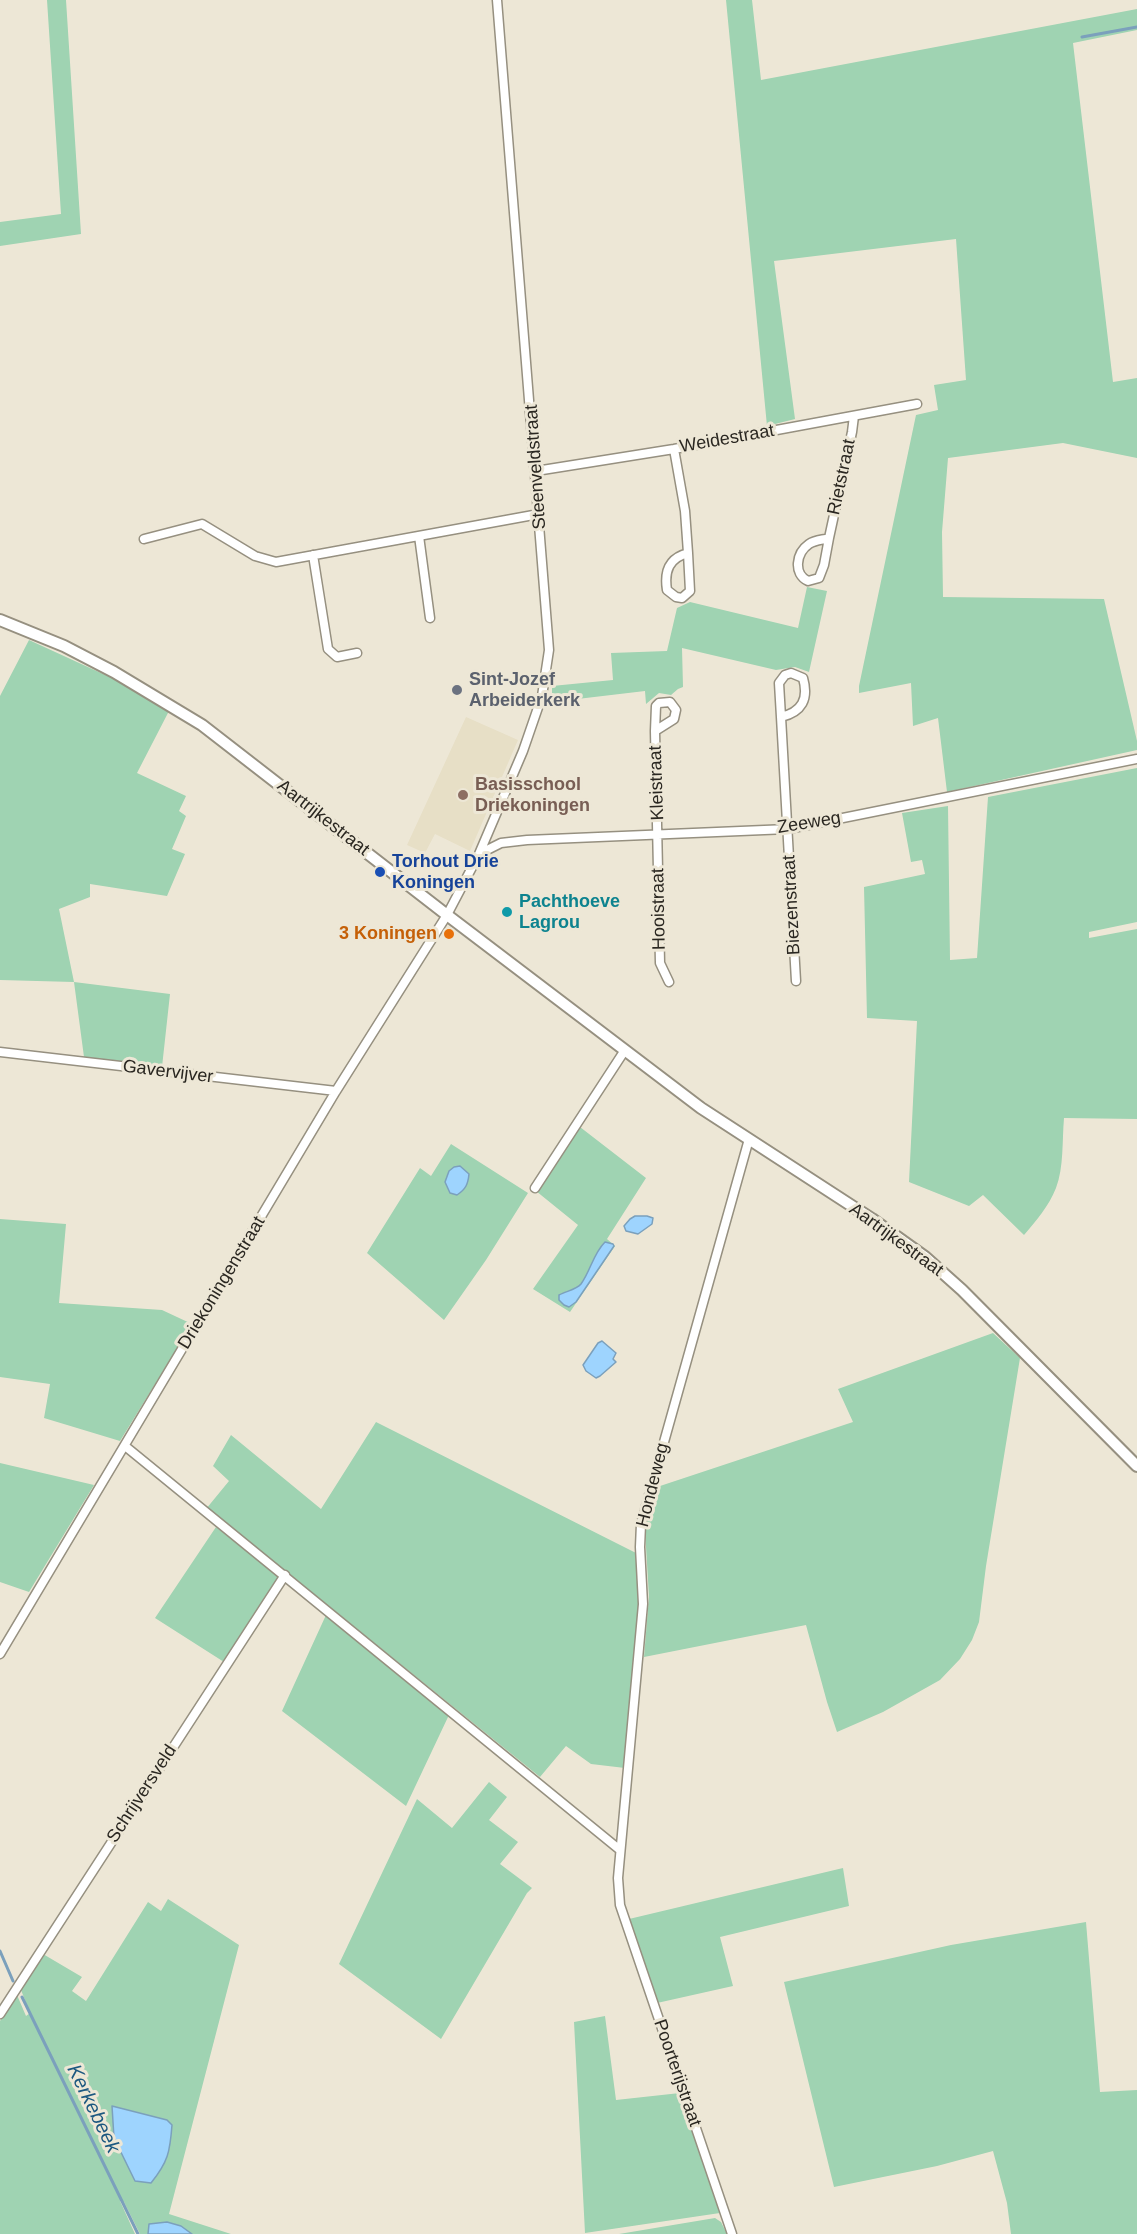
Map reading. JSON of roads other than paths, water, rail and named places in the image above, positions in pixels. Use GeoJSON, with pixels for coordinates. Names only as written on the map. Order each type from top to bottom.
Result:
{"type":"FeatureCollection","features":[{"type":"Feature","properties":{"kind":"street","name":"Steenveldstraat"},"geometry":{"type":"LineString","coordinates":[[447,915],[479,854],[523,751],[542,696],[549,650],[497,0]]}},
{"type":"Feature","properties":{"kind":"street","name":"Weidestraat"},"geometry":{"type":"LineString","coordinates":[[536,471],[917,404]]}},
{"type":"Feature","properties":{"kind":"street","name":"Rietstraat"},"geometry":{"type":"LineString","coordinates":[[829,538],[812,542],[806,546],[797,565],[797,572],[801,578],[808,581],[819,578],[824,565],[854,416]]}},
{"type":"Feature","properties":{"kind":"street"},"geometry":{"type":"LineString","coordinates":[[675,448],[685,511],[688,553],[690,591],[682,598],[676,597],[667,590],[667,568],[675,558],[688,553]]}},
{"type":"Feature","properties":{"kind":"street"},"geometry":{"type":"LineString","coordinates":[[144,539],[202,524],[255,556],[276,562],[539,514]]}},
{"type":"Feature","properties":{"kind":"street"},"geometry":{"type":"LineString","coordinates":[[419,536],[430,618]]}},
{"type":"Feature","properties":{"kind":"street"},"geometry":{"type":"LineString","coordinates":[[313,555],[328,649],[337,657],[357,653]]}},
{"type":"Feature","properties":{"kind":"street","name":"Aartrijkestraat"},"geometry":{"type":"LineString","coordinates":[[0,620],[94,661],[202,725],[701,1108],[872,1220],[924,1257],[962,1290],[1137,1466]]}},
{"type":"Feature","properties":{"kind":"street","name":"Biezenstraat"},"geometry":{"type":"LineString","coordinates":[[781,717],[793,715],[802,705],[805,684],[803,678],[797,674],[785,675],[779,683],[796,981]]}},
{"type":"Feature","properties":{"kind":"street","name":"Kleistraat"},"geometry":{"type":"LineString","coordinates":[[655,731],[658,835]]}},
{"type":"Feature","properties":{"kind":"street","name":"Zeeweg"},"geometry":{"type":"LineString","coordinates":[[479,854],[501,843],[788,829],[1137,759]]}},
{"type":"Feature","properties":{"kind":"street","name":"Hooistraat"},"geometry":{"type":"LineString","coordinates":[[658,835],[660,963],[669,982]]}},
{"type":"Feature","properties":{"kind":"street","name":"Driekoningenstraat"},"geometry":{"type":"LineString","coordinates":[[0,1654],[336,1091],[447,915]]}},
{"type":"Feature","properties":{"kind":"street"},"geometry":{"type":"LineString","coordinates":[[536,1188],[625,1050]]}},
{"type":"Feature","properties":{"kind":"street","name":"Gavervijver"},"geometry":{"type":"LineString","coordinates":[[0,1052],[336,1091]]}},
{"type":"Feature","properties":{"kind":"street","name":"Hondeweg"},"geometry":{"type":"LineString","coordinates":[[623,1912],[618,1878],[643,1604],[641,1524],[749,1139]]}},
{"type":"Feature","properties":{"kind":"street"},"geometry":{"type":"LineString","coordinates":[[125,1446],[620,1850]]}},
{"type":"Feature","properties":{"kind":"street","name":"Schrijversveld"},"geometry":{"type":"LineString","coordinates":[[0,2014],[285,1575]]}},
{"type":"Feature","properties":{"kind":"street","name":"Poorterijstraat"},"geometry":{"type":"LineString","coordinates":[[623,1912],[732,2234]]}},
{"type":"Feature","properties":{"kind":"water"},"geometry":{"type":"Polygon","coordinates":[[[460,1166],[469,1174],[466,1186],[457,1195],[450,1193],[445,1182],[449,1171],[460,1166]]]}},
{"type":"Feature","properties":{"kind":"water"},"geometry":{"type":"Polygon","coordinates":[[[635,1216],[653,1218],[652,1224],[638,1234],[626,1231],[624,1226],[635,1216]]]}},
{"type":"Feature","properties":{"kind":"water"},"geometry":{"type":"Polygon","coordinates":[[[605,1242],[614,1246],[576,1302],[569,1307],[564,1305],[559,1300],[559,1295],[581,1284],[605,1242]]]}},
{"type":"Feature","properties":{"kind":"water"},"geometry":{"type":"Polygon","coordinates":[[[602,1341],[616,1353],[613,1359],[616,1362],[596,1378],[586,1371],[583,1365],[598,1343],[602,1341]]]}},
{"type":"Feature","properties":{"kind":"water"},"geometry":{"type":"Polygon","coordinates":[[[112,2106],[167,2120],[172,2125],[167,2156],[151,2183],[135,2181],[114,2138],[112,2106]]]}},
{"type":"Feature","properties":{"kind":"water"},"geometry":{"type":"Polygon","coordinates":[[[167,2222],[181,2226],[192,2234],[148,2234],[149,2224],[167,2222]]]}},
{"type":"Feature","properties":{"kind":"waterway"},"geometry":{"type":"LineString","coordinates":[[1082,37],[1137,27]]}},
{"type":"Feature","properties":{"kind":"waterway","name":"Kerkebeek"},"geometry":{"type":"LineString","coordinates":[[0,1951],[13,1981]]}},
{"type":"Feature","properties":{"kind":"waterway","name":"Kerkebeek"},"geometry":{"type":"LineString","coordinates":[[22,1997],[138,2234]]}},
{"type":"Feature","properties":{"kind":"place","name":"Sint-Jozef Arbeiderkerk"},"geometry":{"type":"Point","coordinates":[457,690]}},
{"type":"Feature","properties":{"kind":"place","name":"Basisschool Driekoningen"},"geometry":{"type":"Point","coordinates":[463,795]}},
{"type":"Feature","properties":{"kind":"place","name":"Torhout Drie Koningen"},"geometry":{"type":"Point","coordinates":[380,872]}},
{"type":"Feature","properties":{"kind":"place","name":"Pachthoeve Lagrou"},"geometry":{"type":"Point","coordinates":[507,912]}},
{"type":"Feature","properties":{"kind":"place","name":"3 Koningen"},"geometry":{"type":"Point","coordinates":[449,934]}}]}
